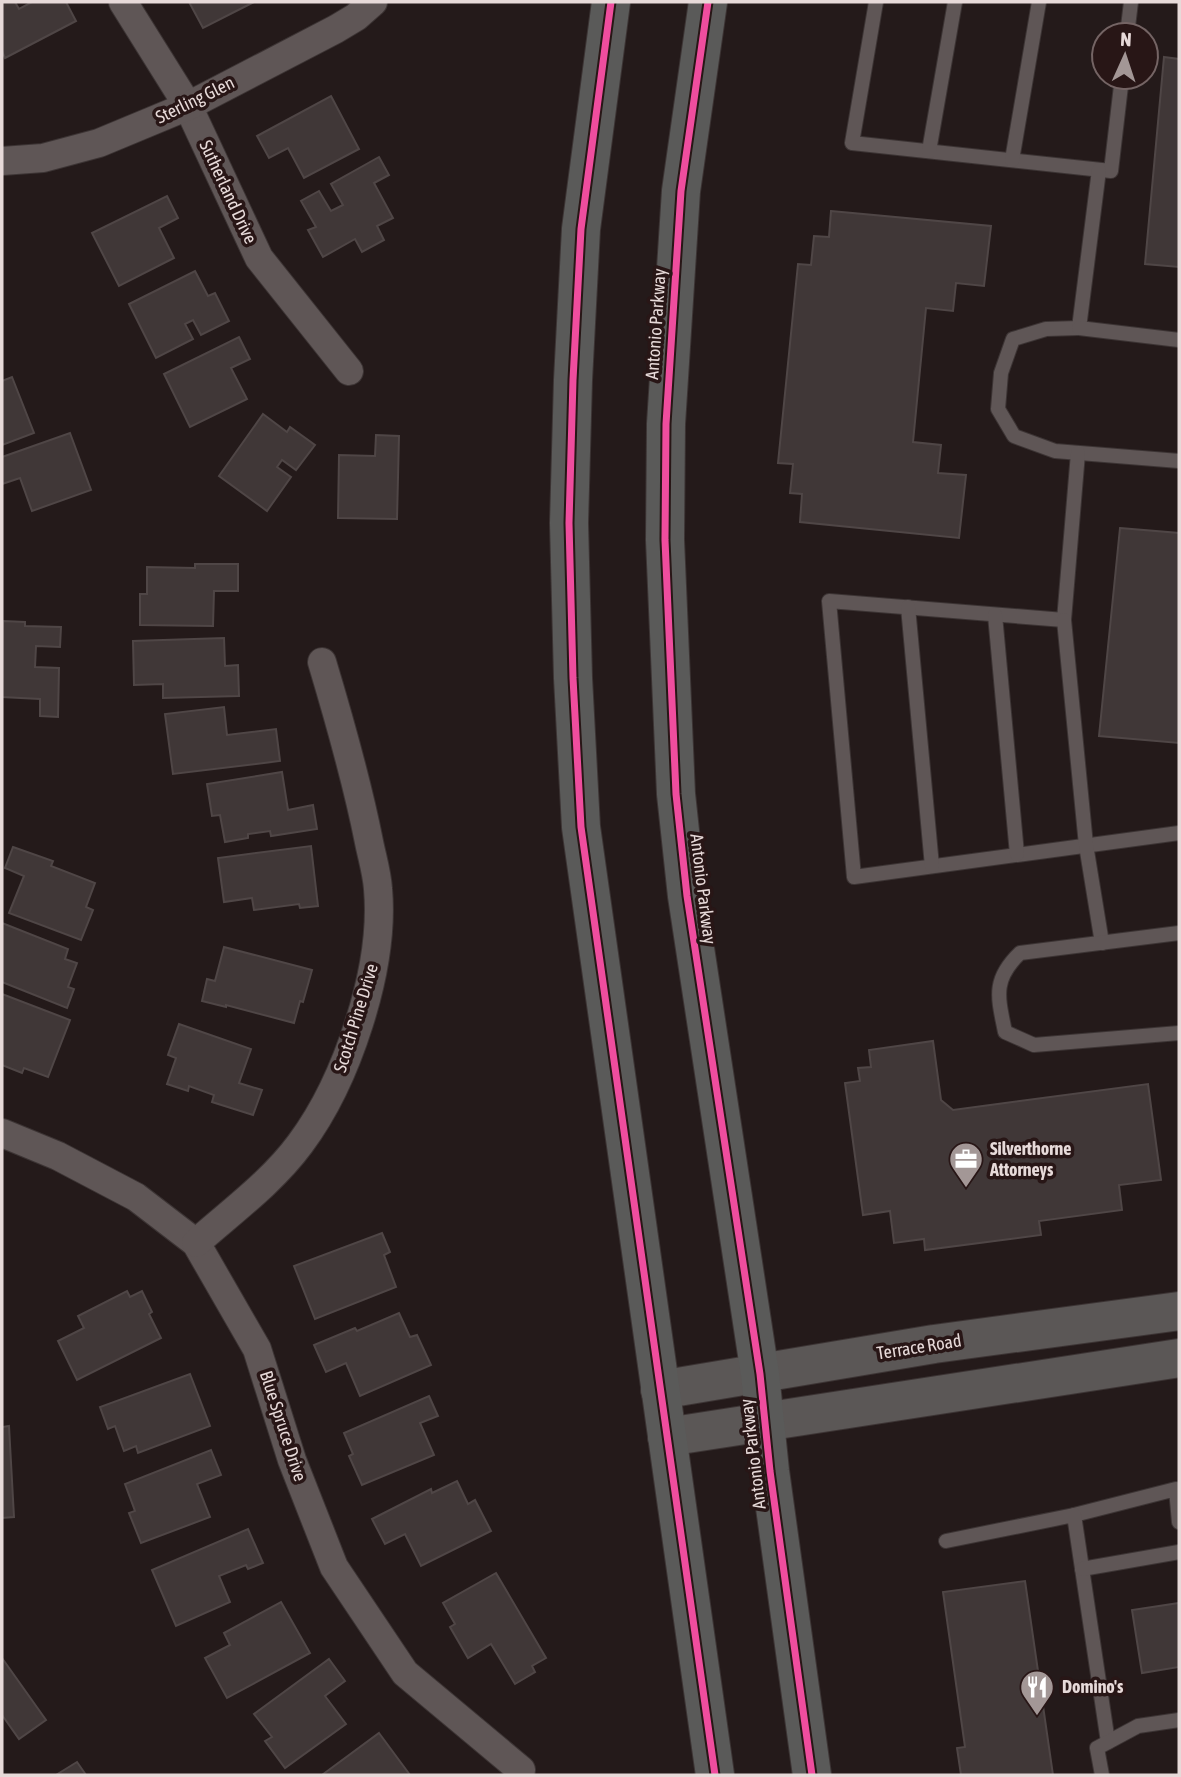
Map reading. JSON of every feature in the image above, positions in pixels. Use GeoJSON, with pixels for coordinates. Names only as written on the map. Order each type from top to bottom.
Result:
{"type":"FeatureCollection","features":[{"type":"Feature","properties":{"kind":"main road"},"geometry":{"type":"LineString","coordinates":[[611,2],[581,229],[569,523],[573,678],[582,827],[715,1775]]}},
{"type":"Feature","properties":{"kind":"main road","name":"Antonio Parkway"},"geometry":{"type":"LineString","coordinates":[[708,2],[681,191],[666,424],[669,666],[676,794],[687,896],[760,1374],[812,1775]]}},
{"type":"Feature","properties":{"kind":"street","name":"Sutherland Drive"},"geometry":{"type":"LineString","coordinates":[[124,2],[188,106],[259,258],[349,372]]}},
{"type":"Feature","properties":{"kind":"street","name":"Sterling Glen"},"geometry":{"type":"LineString","coordinates":[[2,161],[43,158],[80,149],[188,106],[336,29],[373,2]]}},
{"type":"Feature","properties":{"kind":"street","name":"Scotch Pine Drive"},"geometry":{"type":"LineString","coordinates":[[196,1243],[266,1181],[300,1145],[329,1098],[353,1042],[375,965],[378,890],[357,781],[322,662]]}},
{"type":"Feature","properties":{"kind":"street","name":"Blue Spruce Drive"},"geometry":{"type":"LineString","coordinates":[[2,1133],[58,1156],[136,1197],[196,1243],[257,1349],[292,1460],[334,1567],[405,1673],[521,1770]]}},
{"type":"Feature","properties":{"kind":"street","name":"Terrace Road"},"geometry":{"type":"LineString","coordinates":[[660,1390],[934,1344],[1179,1311]]}},
{"type":"Feature","properties":{"kind":"street"},"geometry":{"type":"LineString","coordinates":[[667,1437],[1179,1358]]}},
{"type":"Feature","properties":{"kind":"lane"},"geometry":{"type":"LineString","coordinates":[[876,2],[852,143],[1111,171],[1120,91]]}},
{"type":"Feature","properties":{"kind":"lane"},"geometry":{"type":"LineString","coordinates":[[929,151],[955,2]]}},
{"type":"Feature","properties":{"kind":"lane"},"geometry":{"type":"LineString","coordinates":[[1012,160],[1039,2]]}},
{"type":"Feature","properties":{"kind":"lane"},"geometry":{"type":"LineString","coordinates":[[1129,21],[1131,2]]}},
{"type":"Feature","properties":{"kind":"lane"},"geometry":{"type":"LineString","coordinates":[[1079,328],[1099,170]]}},
{"type":"Feature","properties":{"kind":"lane"},"geometry":{"type":"LineString","coordinates":[[1179,340],[1079,328],[1046,329],[1013,339],[1001,373],[998,409],[1014,436],[1055,451],[1179,461]]}},
{"type":"Feature","properties":{"kind":"lane"},"geometry":{"type":"LineString","coordinates":[[1078,453],[1064,621],[1086,845],[1102,943]]}},
{"type":"Feature","properties":{"kind":"lane"},"geometry":{"type":"LineString","coordinates":[[1064,621],[829,601],[854,877],[1179,833]]}},
{"type":"Feature","properties":{"kind":"lane"},"geometry":{"type":"LineString","coordinates":[[908,607],[932,866]]}},
{"type":"Feature","properties":{"kind":"lane"},"geometry":{"type":"LineString","coordinates":[[995,615],[1017,855]]}},
{"type":"Feature","properties":{"kind":"lane"},"geometry":{"type":"LineString","coordinates":[[1179,933],[1020,953],[1005,968],[998,994],[1005,1032],[1034,1045],[1179,1033]]}},
{"type":"Feature","properties":{"kind":"lane"},"geometry":{"type":"LineString","coordinates":[[946,1541],[1074,1516],[1176,1489],[1179,1522]]}},
{"type":"Feature","properties":{"kind":"lane"},"geometry":{"type":"LineString","coordinates":[[1074,1516],[1108,1741]]}},
{"type":"Feature","properties":{"kind":"lane"},"geometry":{"type":"LineString","coordinates":[[1082,1569],[1179,1552]]}},
{"type":"Feature","properties":{"kind":"lane"},"geometry":{"type":"LineString","coordinates":[[1102,1775],[1097,1748],[1138,1726],[1179,1720]]}},
{"type":"Feature","properties":{"kind":"building"},"geometry":{"type":"Polygon","coordinates":[[[2,2],[15,2],[19,9],[32,2],[66,2],[76,21],[5,58],[2,51],[2,2]]]}},
{"type":"Feature","properties":{"kind":"building"},"geometry":{"type":"Polygon","coordinates":[[[189,2],[254,2],[203,28],[189,2]]]}},
{"type":"Feature","properties":{"kind":"building"},"geometry":{"type":"Polygon","coordinates":[[[1164,57],[1179,59],[1179,267],[1145,264],[1164,57]]]}},
{"type":"Feature","properties":{"kind":"building"},"geometry":{"type":"Polygon","coordinates":[[[331,96],[359,149],[304,178],[288,148],[269,158],[257,136],[331,96]]]}},
{"type":"Feature","properties":{"kind":"building"},"geometry":{"type":"Polygon","coordinates":[[[379,157],[389,175],[374,183],[393,218],[377,226],[384,240],[362,252],[355,239],[323,257],[308,230],[316,227],[301,201],[319,191],[331,211],[343,205],[331,184],[379,157]]]}},
{"type":"Feature","properties":{"kind":"building"},"geometry":{"type":"Polygon","coordinates":[[[167,196],[178,218],[159,228],[174,258],[119,286],[92,233],[167,196]]]}},
{"type":"Feature","properties":{"kind":"building"},"geometry":{"type":"Polygon","coordinates":[[[831,211],[991,226],[984,286],[956,283],[953,311],[926,308],[913,442],[941,445],[938,473],[966,475],[959,538],[800,522],[802,494],[790,493],[793,464],[778,463],[798,264],[811,265],[814,236],[829,237],[831,211]]]}},
{"type":"Feature","properties":{"kind":"building"},"geometry":{"type":"Polygon","coordinates":[[[195,271],[208,296],[215,293],[229,321],[201,335],[193,320],[185,324],[193,339],[156,358],[129,304],[195,271]]]}},
{"type":"Feature","properties":{"kind":"building"},"geometry":{"type":"Polygon","coordinates":[[[239,337],[250,359],[231,368],[247,399],[190,427],[164,374],[239,337]]]}},
{"type":"Feature","properties":{"kind":"building"},"geometry":{"type":"Polygon","coordinates":[[[12,377],[34,433],[2,445],[2,381],[12,377]]]}},
{"type":"Feature","properties":{"kind":"building"},"geometry":{"type":"Polygon","coordinates":[[[263,414],[287,432],[290,427],[315,445],[296,470],[282,460],[277,467],[291,477],[267,511],[219,476],[263,414]]]}},
{"type":"Feature","properties":{"kind":"building"},"geometry":{"type":"Polygon","coordinates":[[[70,433],[91,490],[32,511],[20,478],[2,484],[2,457],[70,433]]]}},
{"type":"Feature","properties":{"kind":"building"},"geometry":{"type":"Polygon","coordinates":[[[376,435],[399,436],[397,519],[338,518],[339,455],[375,456],[376,435]]]}},
{"type":"Feature","properties":{"kind":"building"},"geometry":{"type":"Polygon","coordinates":[[[1120,528],[1179,533],[1179,743],[1099,736],[1120,528]]]}},
{"type":"Feature","properties":{"kind":"building"},"geometry":{"type":"Polygon","coordinates":[[[195,564],[238,564],[238,591],[214,591],[213,626],[140,625],[140,594],[147,594],[147,567],[195,568],[195,564]]]}},
{"type":"Feature","properties":{"kind":"building"},"geometry":{"type":"Polygon","coordinates":[[[3,621],[25,622],[25,626],[61,627],[60,647],[36,646],[35,667],[59,668],[58,717],[40,716],[40,699],[2,697],[3,621]]]}},
{"type":"Feature","properties":{"kind":"building"},"geometry":{"type":"Polygon","coordinates":[[[224,638],[225,666],[238,665],[239,696],[163,698],[163,684],[134,685],[133,641],[224,638]]]}},
{"type":"Feature","properties":{"kind":"building"},"geometry":{"type":"Polygon","coordinates":[[[224,707],[227,735],[276,729],[280,761],[173,774],[165,714],[224,707]]]}},
{"type":"Feature","properties":{"kind":"building"},"geometry":{"type":"Polygon","coordinates":[[[282,772],[288,810],[313,805],[317,829],[271,836],[270,831],[248,834],[248,838],[225,842],[220,815],[212,816],[207,784],[282,772]]]}},
{"type":"Feature","properties":{"kind":"building"},"geometry":{"type":"Polygon","coordinates":[[[311,846],[318,906],[300,908],[299,904],[254,910],[252,898],[224,902],[218,858],[311,846]]]}},
{"type":"Feature","properties":{"kind":"building"},"geometry":{"type":"Polygon","coordinates":[[[13,847],[53,861],[51,866],[95,883],[86,907],[93,910],[81,940],[9,913],[24,876],[5,868],[13,847]]]}},
{"type":"Feature","properties":{"kind":"building"},"geometry":{"type":"Polygon","coordinates":[[[2,923],[68,949],[65,959],[77,963],[68,987],[74,989],[67,1008],[2,982],[2,923]]]}},
{"type":"Feature","properties":{"kind":"building"},"geometry":{"type":"Polygon","coordinates":[[[224,947],[312,970],[294,1023],[202,1001],[207,979],[215,981],[224,947]]]}},
{"type":"Feature","properties":{"kind":"building"},"geometry":{"type":"Polygon","coordinates":[[[2,994],[70,1020],[48,1077],[24,1068],[22,1073],[2,1065],[2,994]]]}},
{"type":"Feature","properties":{"kind":"building"},"geometry":{"type":"Polygon","coordinates":[[[179,1024],[251,1049],[239,1083],[262,1090],[253,1115],[212,1102],[214,1095],[189,1086],[188,1091],[167,1084],[176,1058],[168,1055],[179,1024]]]}},
{"type":"Feature","properties":{"kind":"building"},"geometry":{"type":"Polygon","coordinates":[[[933,1041],[941,1100],[953,1110],[1148,1084],[1161,1180],[1119,1185],[1122,1210],[1039,1221],[1041,1235],[925,1250],[924,1239],[894,1243],[890,1211],[863,1215],[845,1083],[860,1081],[858,1068],[871,1067],[869,1050],[933,1041]]]}},
{"type":"Feature","properties":{"kind":"building"},"geometry":{"type":"Polygon","coordinates":[[[382,1233],[390,1252],[384,1255],[396,1287],[315,1319],[294,1266],[382,1233]]]}},
{"type":"Feature","properties":{"kind":"building"},"geometry":{"type":"Polygon","coordinates":[[[127,1291],[130,1297],[142,1291],[152,1312],[149,1314],[161,1338],[77,1380],[58,1341],[84,1328],[78,1316],[127,1291]]]}},
{"type":"Feature","properties":{"kind":"building"},"geometry":{"type":"Polygon","coordinates":[[[399,1313],[410,1337],[417,1335],[431,1365],[360,1396],[346,1363],[326,1372],[314,1345],[399,1313]]]}},
{"type":"Feature","properties":{"kind":"building"},"geometry":{"type":"Polygon","coordinates":[[[190,1374],[210,1426],[138,1453],[136,1446],[124,1451],[115,1426],[108,1429],[100,1407],[190,1374]]]}},
{"type":"Feature","properties":{"kind":"building"},"geometry":{"type":"Polygon","coordinates":[[[429,1396],[438,1416],[420,1423],[434,1455],[362,1485],[349,1456],[353,1454],[344,1433],[429,1396]]]}},
{"type":"Feature","properties":{"kind":"building"},"geometry":{"type":"Polygon","coordinates":[[[9,1426],[14,1517],[2,1518],[2,1427],[9,1426]]]}},
{"type":"Feature","properties":{"kind":"building"},"geometry":{"type":"Polygon","coordinates":[[[211,1450],[221,1475],[197,1484],[210,1517],[141,1543],[129,1513],[135,1511],[125,1484],[211,1450]]]}},
{"type":"Feature","properties":{"kind":"building"},"geometry":{"type":"Polygon","coordinates":[[[457,1481],[468,1504],[475,1500],[491,1531],[421,1566],[405,1534],[385,1544],[372,1519],[431,1489],[432,1493],[457,1481]]]}},
{"type":"Feature","properties":{"kind":"building"},"geometry":{"type":"Polygon","coordinates":[[[248,1529],[263,1563],[248,1569],[246,1565],[219,1576],[230,1602],[176,1626],[152,1570],[248,1529]]]}},
{"type":"Feature","properties":{"kind":"building"},"geometry":{"type":"Polygon","coordinates":[[[496,1573],[546,1658],[532,1666],[535,1672],[515,1684],[491,1644],[468,1658],[450,1627],[455,1624],[443,1603],[496,1573]]]}},
{"type":"Feature","properties":{"kind":"building"},"geometry":{"type":"Polygon","coordinates":[[[1025,1581],[1053,1775],[961,1775],[957,1748],[965,1747],[943,1592],[1025,1581]]]}},
{"type":"Feature","properties":{"kind":"building"},"geometry":{"type":"Polygon","coordinates":[[[281,1602],[310,1653],[227,1698],[205,1658],[230,1645],[224,1633],[281,1602]]]}},
{"type":"Feature","properties":{"kind":"building"},"geometry":{"type":"Polygon","coordinates":[[[1179,1603],[1179,1667],[1142,1673],[1132,1610],[1179,1603]]]}},
{"type":"Feature","properties":{"kind":"building"},"geometry":{"type":"Polygon","coordinates":[[[2,1658],[46,1720],[19,1739],[2,1715],[2,1658]]]}},
{"type":"Feature","properties":{"kind":"building"},"geometry":{"type":"Polygon","coordinates":[[[329,1659],[345,1681],[325,1696],[346,1724],[285,1768],[265,1741],[272,1737],[254,1714],[329,1659]]]}},
{"type":"Feature","properties":{"kind":"building"},"geometry":{"type":"Polygon","coordinates":[[[379,1733],[410,1775],[322,1775],[379,1733]]]}},
{"type":"Feature","properties":{"kind":"building"},"geometry":{"type":"Polygon","coordinates":[[[77,1762],[86,1775],[56,1775],[77,1762]]]}},
{"type":"Feature","properties":{"kind":"cycle path"},"geometry":{"type":"LineString","coordinates":[[611,2],[581,229],[573,380],[569,523],[573,678],[581,827],[715,1775]]}},
{"type":"Feature","properties":{"kind":"cycle path"},"geometry":{"type":"LineString","coordinates":[[708,2],[681,191],[666,424],[665,540],[676,794],[687,896],[760,1374],[770,1471],[812,1775]]}},
{"type":"Feature","properties":{"kind":"place","name":"Silverthorne Attorneys"},"geometry":{"type":"Point","coordinates":[966,1189]}},
{"type":"Feature","properties":{"kind":"place","name":"Domino's"},"geometry":{"type":"Point","coordinates":[1037,1717]}}]}
